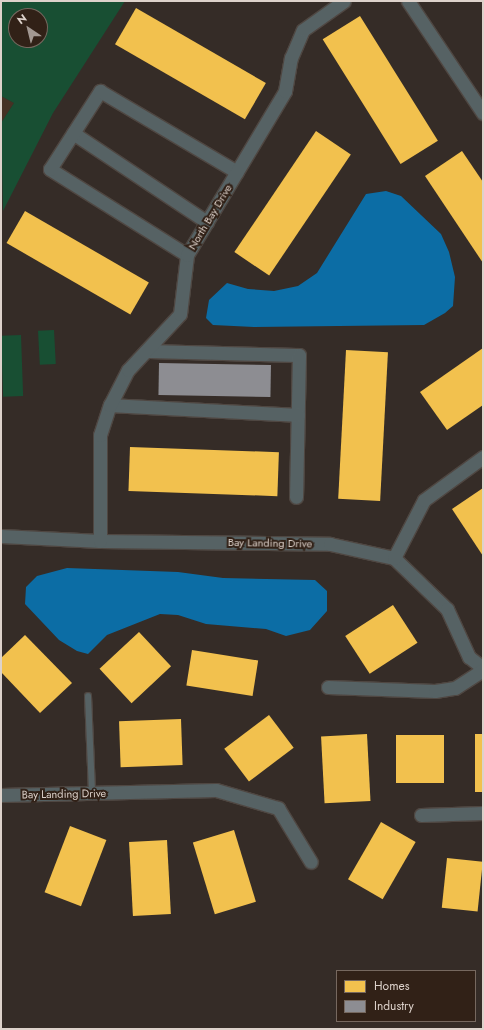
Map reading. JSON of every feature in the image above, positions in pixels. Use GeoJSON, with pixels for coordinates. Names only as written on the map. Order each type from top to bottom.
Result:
{"type":"FeatureCollection","features":[{"type":"Feature","properties":{"kind":"street","name":"North Bay Drive"},"geometry":{"type":"LineString","coordinates":[[100,541],[100,435],[110,405],[128,370],[180,314],[187,255],[285,91],[291,58],[303,30],[344,1]]}},
{"type":"Feature","properties":{"kind":"street"},"geometry":{"type":"LineString","coordinates":[[408,1],[483,113]]}},
{"type":"Feature","properties":{"kind":"street"},"geometry":{"type":"LineString","coordinates":[[187,255],[50,169],[100,91],[237,172]]}},
{"type":"Feature","properties":{"kind":"street"},"geometry":{"type":"LineString","coordinates":[[73,132],[207,222]]}},
{"type":"Feature","properties":{"kind":"street"},"geometry":{"type":"LineString","coordinates":[[146,351],[299,355],[296,496]]}},
{"type":"Feature","properties":{"kind":"street"},"geometry":{"type":"LineString","coordinates":[[110,405],[298,415]]}},
{"type":"Feature","properties":{"kind":"street"},"geometry":{"type":"LineString","coordinates":[[328,687],[434,691],[456,688],[483,669],[469,657],[447,609],[394,558],[424,500],[483,457]]}},
{"type":"Feature","properties":{"kind":"street","name":"Bay Landing Drive"},"geometry":{"type":"LineString","coordinates":[[1,536],[100,541],[330,544],[394,558]]}},
{"type":"Feature","properties":{"kind":"street","name":"Bay Landing Drive"},"geometry":{"type":"LineString","coordinates":[[1,795],[216,790],[278,808],[311,862]]}},
{"type":"Feature","properties":{"kind":"street"},"geometry":{"type":"LineString","coordinates":[[421,815],[483,813]]}},
{"type":"Feature","properties":{"kind":"lane"},"geometry":{"type":"LineString","coordinates":[[88,696],[92,793]]}},
{"type":"Feature","properties":{"kind":"shaded area"},"geometry":{"type":"Polygon","coordinates":[[[1,96],[14,103],[1,123],[1,96]]]}},
{"type":"Feature","properties":{"kind":"green space"},"geometry":{"type":"Polygon","coordinates":[[[1,1],[125,1],[53,113],[3,211],[1,123],[14,103],[1,96],[1,1]]]}},
{"type":"Feature","properties":{"kind":"green space"},"geometry":{"type":"Polygon","coordinates":[[[54,330],[56,364],[40,365],[38,331],[54,330]]]}},
{"type":"Feature","properties":{"kind":"green space"},"geometry":{"type":"Polygon","coordinates":[[[21,335],[23,396],[3,397],[1,336],[21,335]]]}},
{"type":"Feature","properties":{"kind":"water"},"geometry":{"type":"Polygon","coordinates":[[[386,191],[401,196],[441,234],[449,252],[455,277],[453,306],[445,313],[424,325],[254,327],[213,325],[206,318],[209,300],[227,283],[248,289],[274,291],[298,286],[317,273],[366,194],[386,191]]]}},
{"type":"Feature","properties":{"kind":"water"},"geometry":{"type":"Polygon","coordinates":[[[67,568],[178,572],[223,578],[315,580],[327,591],[327,611],[310,630],[286,636],[266,629],[206,624],[178,615],[160,614],[107,635],[88,654],[77,651],[59,640],[25,604],[26,587],[37,576],[67,568]]]}},
{"type":"Feature","properties":{"kind":"building: Homes"},"geometry":{"type":"Polygon","coordinates":[[[136,8],[266,83],[245,119],[115,44],[136,8]]]}},
{"type":"Feature","properties":{"kind":"building: Homes"},"geometry":{"type":"Polygon","coordinates":[[[360,16],[438,141],[401,164],[323,39],[360,16]]]}},
{"type":"Feature","properties":{"kind":"building: Homes"},"geometry":{"type":"Polygon","coordinates":[[[316,131],[351,154],[269,276],[234,252],[316,131]]]}},
{"type":"Feature","properties":{"kind":"building: Homes"},"geometry":{"type":"Polygon","coordinates":[[[462,151],[483,182],[483,263],[425,176],[462,151]]]}},
{"type":"Feature","properties":{"kind":"building: Homes"},"geometry":{"type":"Polygon","coordinates":[[[25,211],[149,282],[130,315],[6,243],[25,211]]]}},
{"type":"Feature","properties":{"kind":"building: Homes"},"geometry":{"type":"Polygon","coordinates":[[[483,348],[483,405],[447,430],[420,392],[483,348]]]}},
{"type":"Feature","properties":{"kind":"building: Homes"},"geometry":{"type":"Polygon","coordinates":[[[346,350],[388,352],[380,501],[338,499],[346,350]]]}},
{"type":"Feature","properties":{"kind":"building: Homes"},"geometry":{"type":"Polygon","coordinates":[[[130,447],[279,452],[277,496],[128,491],[130,447]]]}},
{"type":"Feature","properties":{"kind":"building: Homes"},"geometry":{"type":"Polygon","coordinates":[[[483,488],[483,556],[452,509],[483,488]]]}},
{"type":"Feature","properties":{"kind":"building: Homes"},"geometry":{"type":"Polygon","coordinates":[[[393,605],[418,643],[370,674],[345,636],[393,605]]]}},
{"type":"Feature","properties":{"kind":"building: Homes"},"geometry":{"type":"Polygon","coordinates":[[[139,632],[171,666],[132,703],[100,669],[139,632]]]}},
{"type":"Feature","properties":{"kind":"building: Homes"},"geometry":{"type":"Polygon","coordinates":[[[25,635],[72,683],[40,713],[1,672],[1,658],[25,635]]]}},
{"type":"Feature","properties":{"kind":"building: Homes"},"geometry":{"type":"Polygon","coordinates":[[[192,650],[258,660],[253,696],[186,686],[192,650]]]}},
{"type":"Feature","properties":{"kind":"building: Homes"},"geometry":{"type":"Polygon","coordinates":[[[269,715],[294,748],[249,781],[224,749],[269,715]]]}},
{"type":"Feature","properties":{"kind":"building: Homes"},"geometry":{"type":"Polygon","coordinates":[[[181,719],[183,765],[121,767],[119,721],[181,719]]]}},
{"type":"Feature","properties":{"kind":"building: Homes"},"geometry":{"type":"Polygon","coordinates":[[[367,734],[371,801],[325,803],[321,736],[367,734]]]}},
{"type":"Feature","properties":{"kind":"building: Homes"},"geometry":{"type":"Polygon","coordinates":[[[475,734],[483,734],[483,792],[475,792],[475,734]]]}},
{"type":"Feature","properties":{"kind":"building: Homes"},"geometry":{"type":"Polygon","coordinates":[[[396,735],[444,735],[444,783],[396,783],[396,735]]]}},
{"type":"Feature","properties":{"kind":"building: Homes"},"geometry":{"type":"Polygon","coordinates":[[[381,822],[416,842],[383,899],[348,879],[381,822]]]}},
{"type":"Feature","properties":{"kind":"building: Homes"},"geometry":{"type":"Polygon","coordinates":[[[70,826],[106,840],[81,906],[45,892],[70,826]]]}},
{"type":"Feature","properties":{"kind":"building: Homes"},"geometry":{"type":"Polygon","coordinates":[[[234,830],[256,902],[215,914],[193,843],[234,830]]]}},
{"type":"Feature","properties":{"kind":"building: Homes"},"geometry":{"type":"Polygon","coordinates":[[[167,840],[171,914],[133,916],[129,842],[167,840]]]}},
{"type":"Feature","properties":{"kind":"building: Homes"},"geometry":{"type":"Polygon","coordinates":[[[447,858],[483,862],[478,911],[442,908],[447,858]]]}},
{"type":"Feature","properties":{"kind":"building: Industry"},"geometry":{"type":"Polygon","coordinates":[[[159,363],[271,365],[270,397],[158,395],[159,363]]]}}]}
